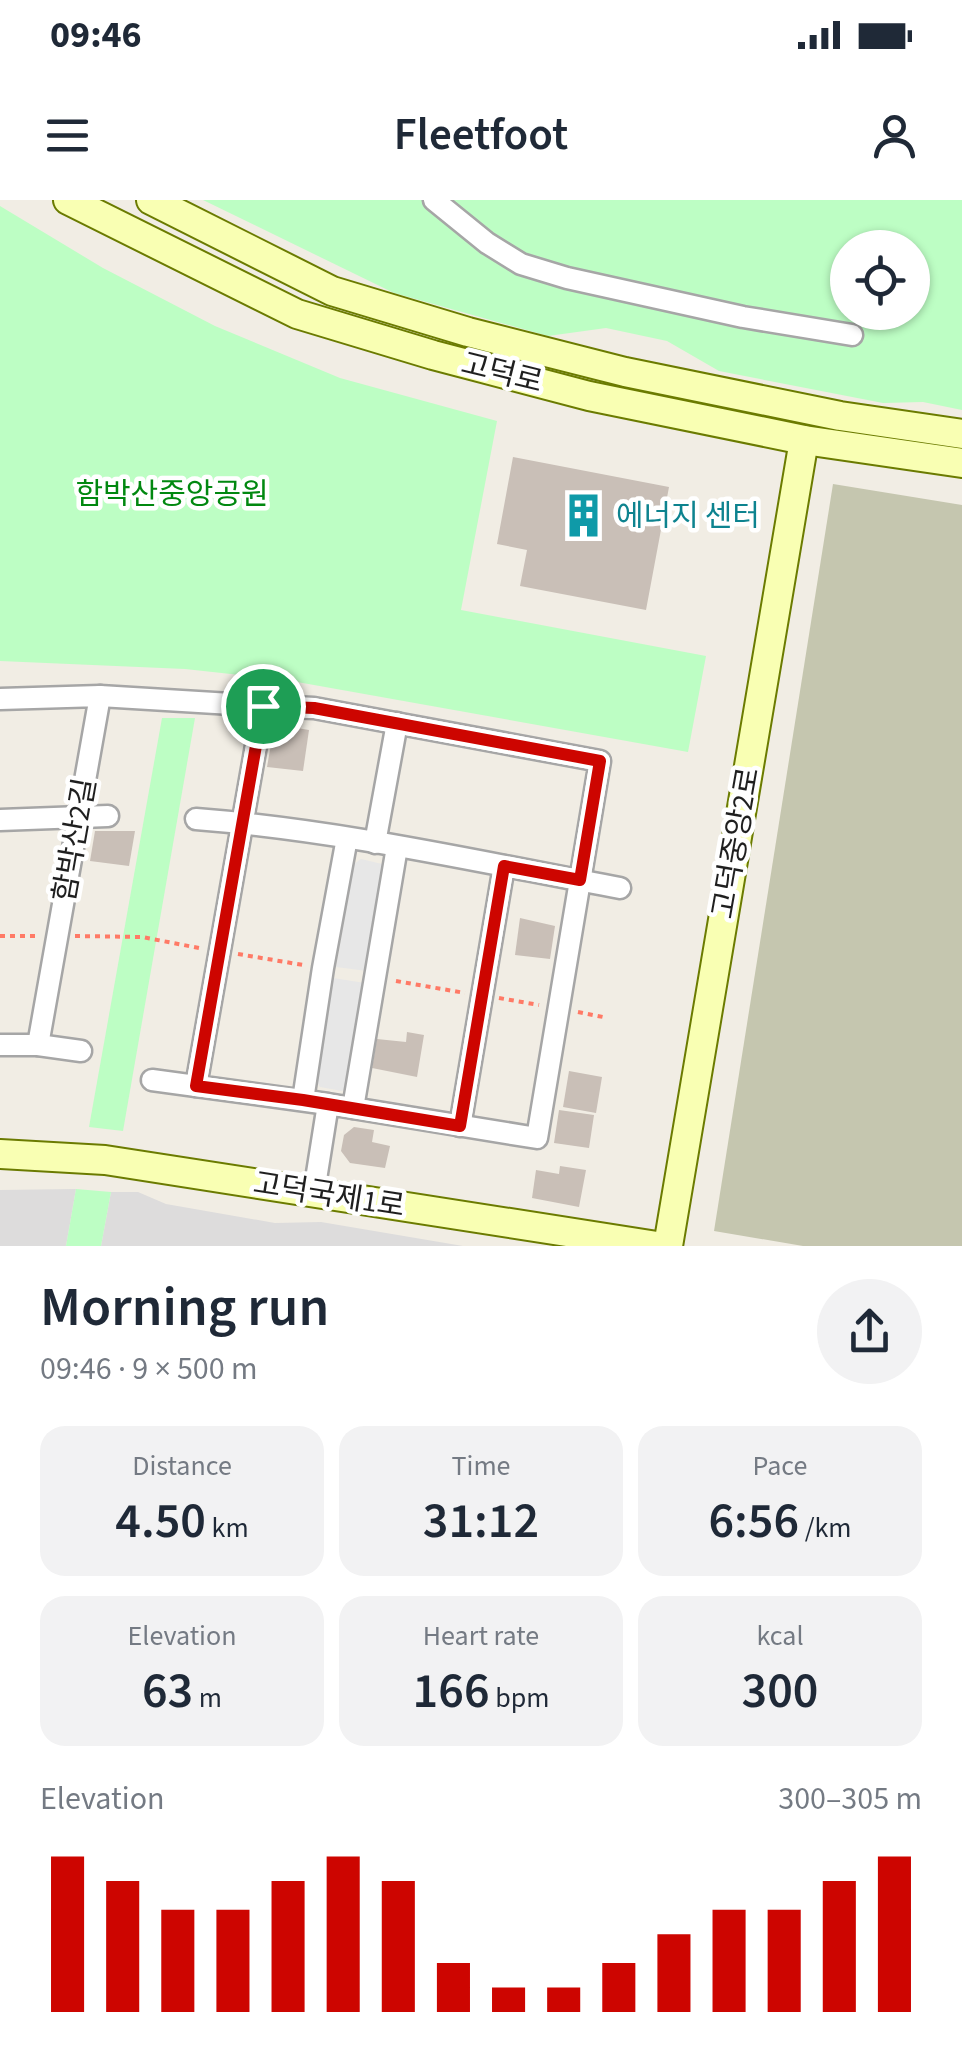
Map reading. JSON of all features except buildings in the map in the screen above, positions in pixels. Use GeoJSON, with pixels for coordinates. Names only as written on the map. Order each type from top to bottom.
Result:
{"type":"FeatureCollection","features":[{"type":"Feature","properties":{"kind":"street","name":"고덕로"},"geometry":{"type":"LineString","coordinates":[[68,200],[297,314],[433,355],[589,396],[804,440],[962,463]]}},
{"type":"Feature","properties":{"kind":"street","name":"고덕로"},"geometry":{"type":"LineString","coordinates":[[151,200],[332,291],[468,332],[664,380],[840,416],[962,434]]}},
{"type":"Feature","properties":{"kind":"street"},"geometry":{"type":"LineString","coordinates":[[434,200],[487,243],[522,264],[567,278],[742,317],[852,335]]}},
{"type":"Feature","properties":{"kind":"street","name":"고덕중앙2로"},"geometry":{"type":"LineString","coordinates":[[668,1246],[804,440]]}},
{"type":"Feature","properties":{"kind":"street"},"geometry":{"type":"LineString","coordinates":[[0,699],[100,696],[314,708],[600,761],[537,1138],[152,1080]]}},
{"type":"Feature","properties":{"kind":"street","name":"함박산2길"},"geometry":{"type":"LineString","coordinates":[[38,1045],[100,696]]}},
{"type":"Feature","properties":{"kind":"street"},"geometry":{"type":"LineString","coordinates":[[196,1086],[263,706]]}},
{"type":"Feature","properties":{"kind":"street"},"geometry":{"type":"LineString","coordinates":[[375,843],[397,723]]}},
{"type":"Feature","properties":{"kind":"street"},"geometry":{"type":"LineString","coordinates":[[0,820],[108,816]]}},
{"type":"Feature","properties":{"kind":"street"},"geometry":{"type":"LineString","coordinates":[[196,819],[398,846],[620,888]]}},
{"type":"Feature","properties":{"kind":"street"},"geometry":{"type":"LineString","coordinates":[[303,1100],[347,838]]}},
{"type":"Feature","properties":{"kind":"street"},"geometry":{"type":"LineString","coordinates":[[353,1108],[398,846]]}},
{"type":"Feature","properties":{"kind":"street"},"geometry":{"type":"LineString","coordinates":[[460,1126],[504,866]]}},
{"type":"Feature","properties":{"kind":"street"},"geometry":{"type":"LineString","coordinates":[[0,1045],[81,1051]]}},
{"type":"Feature","properties":{"kind":"street"},"geometry":{"type":"LineString","coordinates":[[314,1192],[328,1104]]}},
{"type":"Feature","properties":{"kind":"street","name":"고덕국제1로"},"geometry":{"type":"LineString","coordinates":[[0,1154],[105,1160],[657,1246]]}},
{"type":"Feature","properties":{"kind":"shaded area"},"geometry":{"type":"Polygon","coordinates":[[[833,484],[962,505],[962,1246],[803,1246],[714,1231],[833,484]]]}},
{"type":"Feature","properties":{"kind":"shaded area"},"geometry":{"type":"Polygon","coordinates":[[[361,859],[388,869],[367,971],[336,967],[354,864],[361,859]]]}},
{"type":"Feature","properties":{"kind":"shaded area"},"geometry":{"type":"Polygon","coordinates":[[[333,978],[365,983],[349,1085],[342,1091],[320,1087],[315,1079],[333,978]]]}},
{"type":"Feature","properties":{"kind":"shaded area"},"geometry":{"type":"Polygon","coordinates":[[[76,1189],[66,1246],[0,1246],[0,1190],[76,1189]]]}},
{"type":"Feature","properties":{"kind":"shaded area"},"geometry":{"type":"Polygon","coordinates":[[[111,1192],[138,1192],[166,1204],[275,1223],[321,1222],[463,1246],[101,1246],[111,1192]]]}},
{"type":"Feature","properties":{"kind":"green space"},"geometry":{"type":"Polygon","coordinates":[[[203,200],[962,200],[962,410],[923,402],[883,403],[719,371],[667,341],[606,328],[548,336],[394,293],[203,200]]]}},
{"type":"Feature","properties":{"kind":"green space","name":"함박산중앙공원"},"geometry":{"type":"Polygon","coordinates":[[[0,206],[103,268],[215,326],[340,378],[497,421],[461,610],[706,656],[688,752],[286,680],[185,669],[0,661],[0,206]]]}},
{"type":"Feature","properties":{"kind":"green space"},"geometry":{"type":"Polygon","coordinates":[[[162,718],[195,718],[123,1131],[89,1127],[162,718]]]}},
{"type":"Feature","properties":{"kind":"green space"},"geometry":{"type":"Polygon","coordinates":[[[76,1189],[111,1192],[101,1246],[66,1246],[76,1189]]]}},
{"type":"Feature","properties":{"kind":"place","name":"에너지 센터"},"geometry":{"type":"Point","coordinates":[583,516]}},
{"type":"Feature","properties":{"kind":"route"},"geometry":{"type":"LineString","coordinates":[[263,706],[314,708],[600,761],[580,880],[504,866],[460,1126],[196,1086],[263,706]]}}]}
